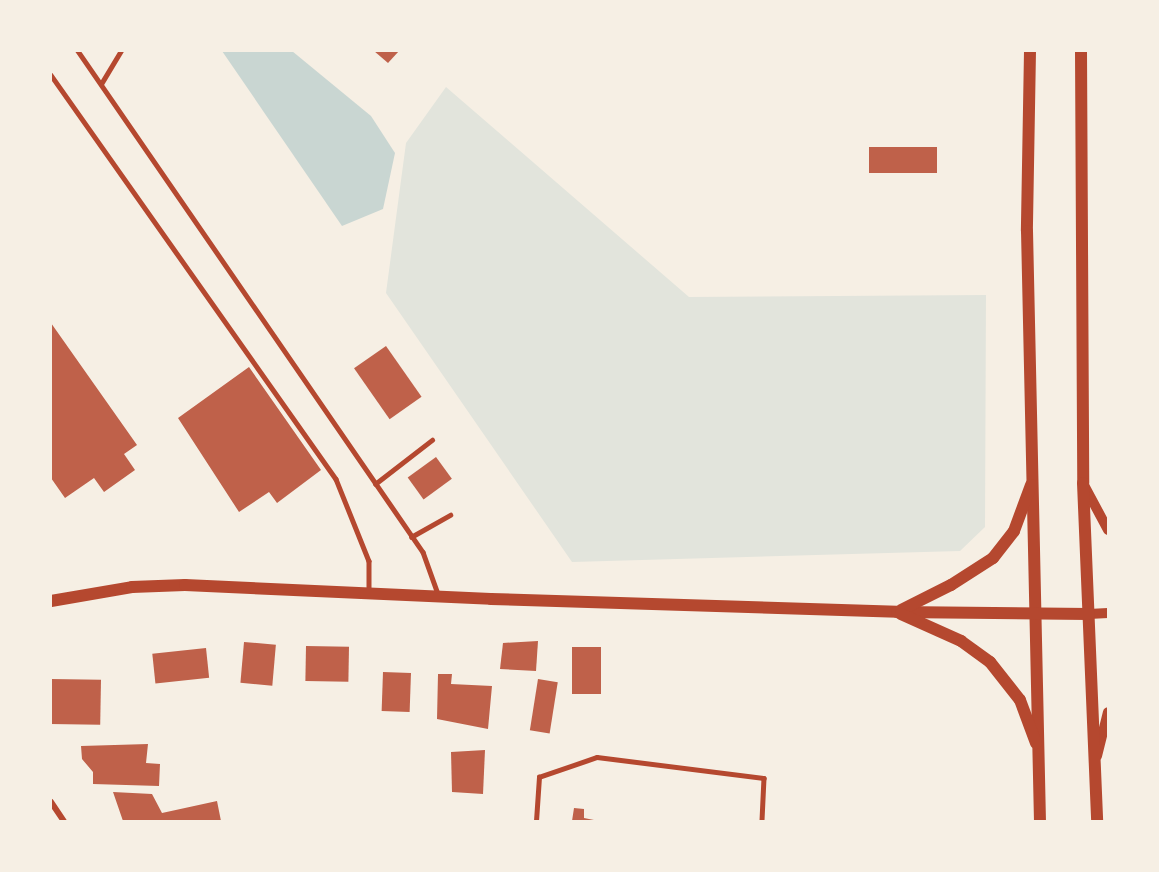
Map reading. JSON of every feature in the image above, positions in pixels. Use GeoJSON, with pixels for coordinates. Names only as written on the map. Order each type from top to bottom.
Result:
{"type":"FeatureCollection","features":[{"type":"Feature","properties":{"kind":"main road"},"geometry":{"type":"LineString","coordinates":[[1030,51],[1028,231],[1040,821]]}},
{"type":"Feature","properties":{"kind":"main road"},"geometry":{"type":"LineString","coordinates":[[1081,51],[1083,483],[1097,821]]}},
{"type":"Feature","properties":{"kind":"main road"},"geometry":{"type":"LineString","coordinates":[[897,612],[951,585],[993,558],[1014,531],[1033,478]]}},
{"type":"Feature","properties":{"kind":"main road"},"geometry":{"type":"LineString","coordinates":[[51,601],[132,587],[185,585],[897,612],[1089,614]]}},
{"type":"Feature","properties":{"kind":"main road"},"geometry":{"type":"LineString","coordinates":[[897,612],[961,640],[990,662],[1020,700],[1039,752]]}},
{"type":"Feature","properties":{"kind":"street"},"geometry":{"type":"LineString","coordinates":[[1083,483],[1108,530]]}},
{"type":"Feature","properties":{"kind":"street"},"geometry":{"type":"LineString","coordinates":[[1089,614],[1108,613]]}},
{"type":"Feature","properties":{"kind":"street"},"geometry":{"type":"LineString","coordinates":[[1096,759],[1108,712]]}},
{"type":"Feature","properties":{"kind":"street"},"geometry":{"type":"LineString","coordinates":[[51,802],[64,821]]}},
{"type":"Feature","properties":{"kind":"lane"},"geometry":{"type":"LineString","coordinates":[[78,51],[423,552],[439,596]]}},
{"type":"Feature","properties":{"kind":"lane"},"geometry":{"type":"LineString","coordinates":[[101,84],[121,51]]}},
{"type":"Feature","properties":{"kind":"lane"},"geometry":{"type":"LineString","coordinates":[[51,75],[336,479],[369,561],[369,593]]}},
{"type":"Feature","properties":{"kind":"lane"},"geometry":{"type":"LineString","coordinates":[[375,484],[432,441]]}},
{"type":"Feature","properties":{"kind":"lane"},"geometry":{"type":"LineString","coordinates":[[411,537],[450,515]]}},
{"type":"Feature","properties":{"kind":"lane"},"geometry":{"type":"LineString","coordinates":[[536,821],[540,777],[597,757],[764,778],[762,821]]}},
{"type":"Feature","properties":{"kind":"shaded area"},"geometry":{"type":"Polygon","coordinates":[[[222,51],[292,51],[371,116],[395,153],[383,209],[342,226],[222,51]]]}},
{"type":"Feature","properties":{"kind":"shaded area"},"geometry":{"type":"Polygon","coordinates":[[[446,87],[689,297],[986,295],[985,527],[960,551],[572,562],[386,293],[406,143],[446,87]]]}},
{"type":"Feature","properties":{"kind":"building"},"geometry":{"type":"Polygon","coordinates":[[[374,51],[399,51],[388,63],[374,51]]]}},
{"type":"Feature","properties":{"kind":"building"},"geometry":{"type":"Polygon","coordinates":[[[869,147],[937,147],[937,173],[869,173],[869,147]]]}},
{"type":"Feature","properties":{"kind":"building"},"geometry":{"type":"Polygon","coordinates":[[[51,323],[137,445],[124,454],[135,470],[104,492],[94,478],[65,498],[51,478],[51,323]]]}},
{"type":"Feature","properties":{"kind":"building"},"geometry":{"type":"Polygon","coordinates":[[[386,346],[422,397],[390,419],[354,368],[386,346]]]}},
{"type":"Feature","properties":{"kind":"building"},"geometry":{"type":"Polygon","coordinates":[[[249,367],[321,470],[277,503],[269,492],[239,512],[178,418],[249,367]]]}},
{"type":"Feature","properties":{"kind":"building"},"geometry":{"type":"Polygon","coordinates":[[[436,457],[452,479],[424,499],[408,478],[436,457]]]}},
{"type":"Feature","properties":{"kind":"building"},"geometry":{"type":"Polygon","coordinates":[[[538,641],[536,671],[500,669],[503,643],[538,641]]]}},
{"type":"Feature","properties":{"kind":"building"},"geometry":{"type":"Polygon","coordinates":[[[244,642],[276,645],[272,686],[240,683],[244,642]]]}},
{"type":"Feature","properties":{"kind":"building"},"geometry":{"type":"Polygon","coordinates":[[[306,646],[349,647],[348,682],[305,681],[306,646]]]}},
{"type":"Feature","properties":{"kind":"building"},"geometry":{"type":"Polygon","coordinates":[[[572,647],[601,647],[601,694],[572,694],[572,647]]]}},
{"type":"Feature","properties":{"kind":"building"},"geometry":{"type":"Polygon","coordinates":[[[206,648],[209,678],[155,683],[152,654],[206,648]]]}},
{"type":"Feature","properties":{"kind":"building"},"geometry":{"type":"Polygon","coordinates":[[[383,672],[411,673],[410,712],[382,711],[383,672]]]}},
{"type":"Feature","properties":{"kind":"building"},"geometry":{"type":"Polygon","coordinates":[[[438,674],[452,674],[451,684],[492,686],[488,729],[437,719],[438,674]]]}},
{"type":"Feature","properties":{"kind":"building"},"geometry":{"type":"Polygon","coordinates":[[[51,679],[101,680],[100,725],[51,724],[51,679]]]}},
{"type":"Feature","properties":{"kind":"building"},"geometry":{"type":"Polygon","coordinates":[[[538,679],[558,682],[550,733],[530,730],[538,679]]]}},
{"type":"Feature","properties":{"kind":"building"},"geometry":{"type":"Polygon","coordinates":[[[148,744],[146,763],[160,764],[159,786],[93,784],[93,772],[82,759],[81,746],[148,744]]]}},
{"type":"Feature","properties":{"kind":"building"},"geometry":{"type":"Polygon","coordinates":[[[485,750],[483,794],[452,792],[451,752],[485,750]]]}},
{"type":"Feature","properties":{"kind":"building"},"geometry":{"type":"Polygon","coordinates":[[[113,792],[152,794],[162,813],[217,801],[221,821],[123,821],[113,792]]]}},
{"type":"Feature","properties":{"kind":"building"},"geometry":{"type":"Polygon","coordinates":[[[574,808],[584,809],[584,818],[599,821],[572,821],[574,808]]]}}]}
